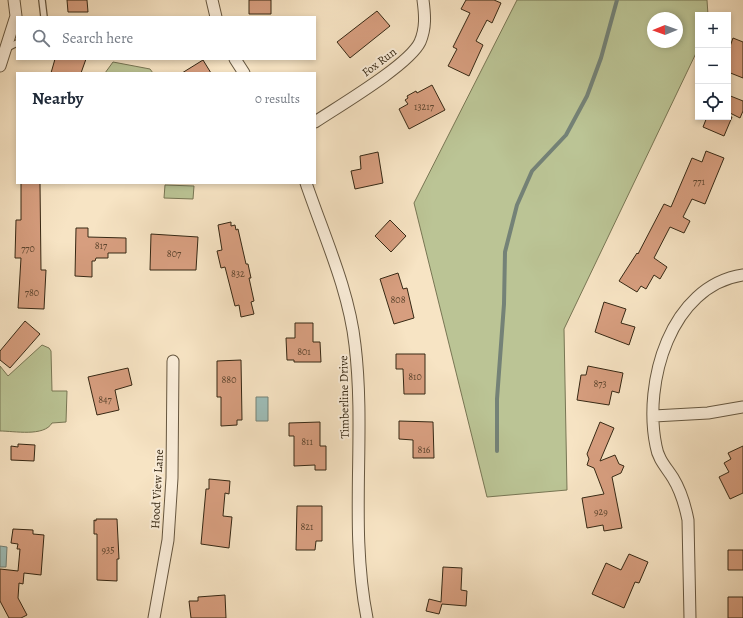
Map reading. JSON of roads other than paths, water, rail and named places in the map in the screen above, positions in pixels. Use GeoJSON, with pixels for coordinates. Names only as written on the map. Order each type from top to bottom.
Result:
{"type":"FeatureCollection","features":[{"type":"Feature","properties":{"kind":"street"},"geometry":{"type":"LineString","coordinates":[[0,66],[16,16],[14,0]]}},
{"type":"Feature","properties":{"kind":"street"},"geometry":{"type":"LineString","coordinates":[[212,0],[216,16]]}},
{"type":"Feature","properties":{"kind":"street","name":"Fox Run"},"geometry":{"type":"LineString","coordinates":[[316,121],[390,72],[413,52],[423,32],[426,19],[423,0]]}},
{"type":"Feature","properties":{"kind":"street"},"geometry":{"type":"LineString","coordinates":[[236,60],[243,72]]}},
{"type":"Feature","properties":{"kind":"street","name":"Timberline Drive"},"geometry":{"type":"LineString","coordinates":[[306,184],[346,298],[354,334],[358,383],[358,553],[367,618]]}},
{"type":"Feature","properties":{"kind":"street"},"geometry":{"type":"LineString","coordinates":[[690,618],[688,520],[685,505],[673,478],[661,462],[656,446],[654,393],[658,368],[666,343],[677,323],[694,301],[716,283],[727,277],[743,275]]}},
{"type":"Feature","properties":{"kind":"street","name":"Hood View Lane"},"geometry":{"type":"LineString","coordinates":[[154,618],[168,540],[172,478],[173,361]]}},
{"type":"Feature","properties":{"kind":"street"},"geometry":{"type":"LineString","coordinates":[[654,416],[708,413],[743,407]]}},
{"type":"Feature","properties":{"kind":"lane"},"geometry":{"type":"LineString","coordinates":[[42,0],[44,16]]}},
{"type":"Feature","properties":{"kind":"lane"},"geometry":{"type":"LineString","coordinates":[[6,48],[16,43]]}},
{"type":"Feature","properties":{"kind":"water"},"geometry":{"type":"Polygon","coordinates":[[[256,397],[268,397],[268,421],[256,421],[256,397]]]}},
{"type":"Feature","properties":{"kind":"water"},"geometry":{"type":"Polygon","coordinates":[[[0,546],[7,547],[6,567],[0,567],[0,546]]]}},
{"type":"Feature","properties":{"kind":"waterway"},"geometry":{"type":"LineString","coordinates":[[497,451],[497,399],[504,304],[505,252],[517,205],[532,171],[566,135],[587,96],[601,58],[617,0]]}}]}
